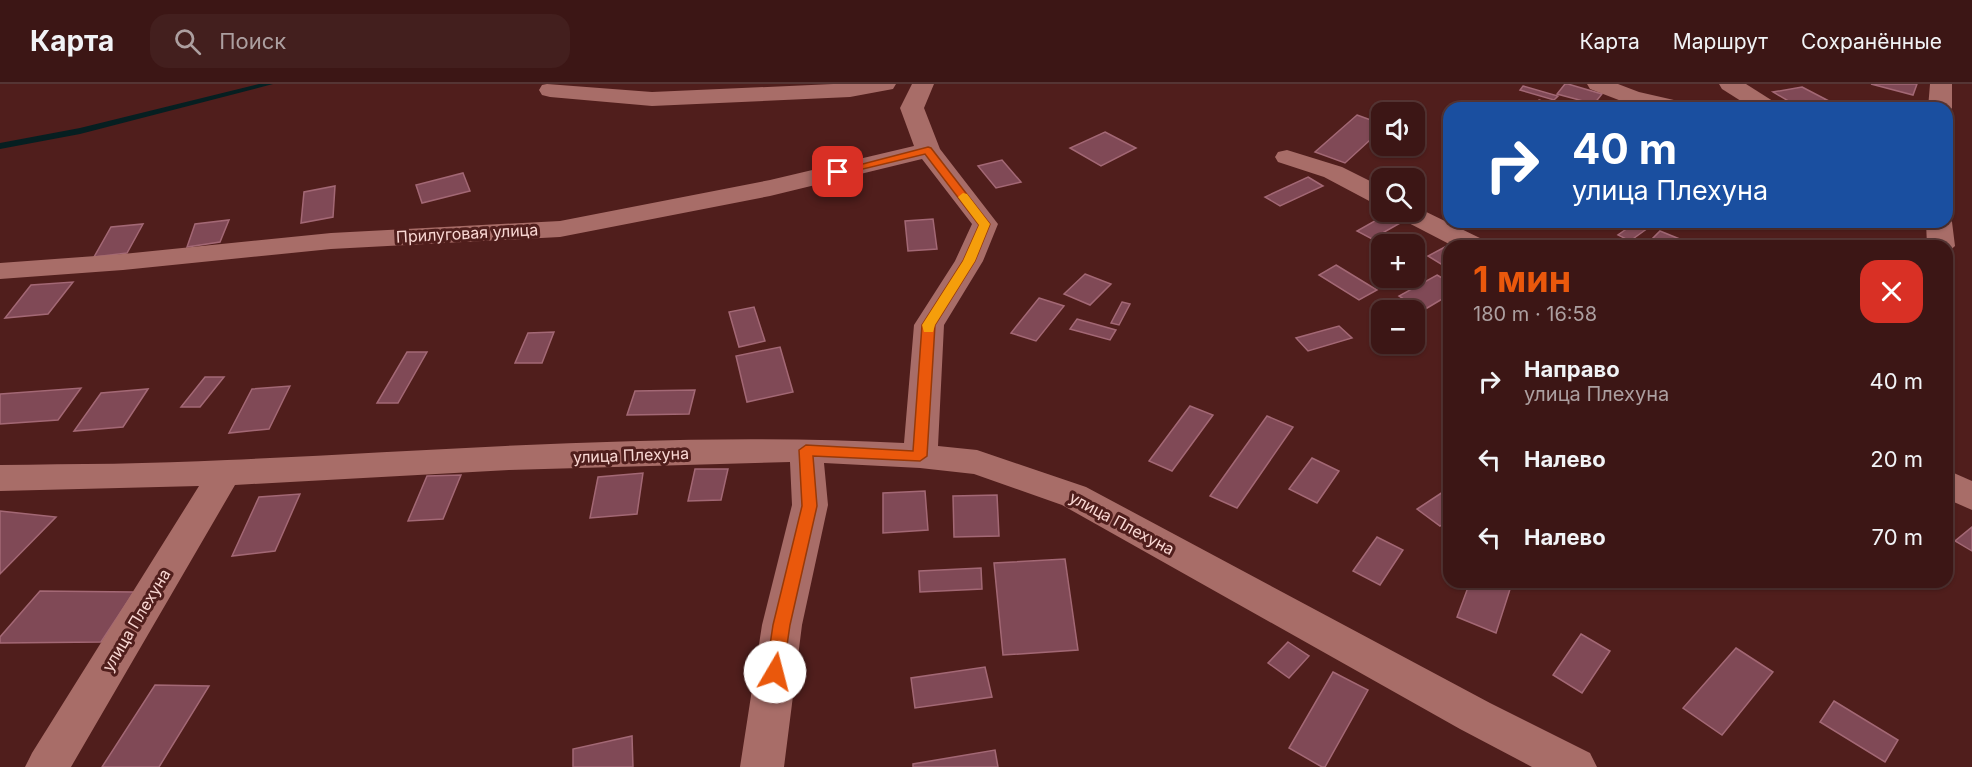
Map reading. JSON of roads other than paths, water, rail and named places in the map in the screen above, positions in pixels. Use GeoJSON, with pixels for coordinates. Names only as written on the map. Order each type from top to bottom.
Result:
{"type":"FeatureCollection","features":[{"type":"Feature","properties":{"kind":"street"},"geometry":{"type":"LineString","coordinates":[[550,90],[652,99],[850,90],[885,84]]}},
{"type":"Feature","properties":{"kind":"street"},"geometry":{"type":"LineString","coordinates":[[920,456],[928,325],[969,261],[985,224],[928,150],[912,108],[923,84]]}},
{"type":"Feature","properties":{"kind":"street"},"geometry":{"type":"LineString","coordinates":[[1599,84],[1632,97],[1653,102]]}},
{"type":"Feature","properties":{"kind":"street"},"geometry":{"type":"LineString","coordinates":[[1730,84],[1758,102]]}},
{"type":"Feature","properties":{"kind":"street"},"geometry":{"type":"LineString","coordinates":[[1940,102],[1941,84]]}},
{"type":"Feature","properties":{"kind":"street","name":"Прилуговая улица"},"geometry":{"type":"LineString","coordinates":[[0,271],[123,262],[331,241],[560,229],[770,188],[928,150]]}},
{"type":"Feature","properties":{"kind":"street"},"geometry":{"type":"LineString","coordinates":[[1287,157],[1333,172],[1371,192]]}},
{"type":"Feature","properties":{"kind":"street"},"geometry":{"type":"LineString","coordinates":[[1425,221],[1462,240]]}},
{"type":"Feature","properties":{"kind":"street"},"geometry":{"type":"LineString","coordinates":[[762,767],[782,625],[810,506],[806,450]]}},
{"type":"Feature","properties":{"kind":"street","name":"улица Плехуна"},"geometry":{"type":"LineString","coordinates":[[0,478],[225,473],[509,458],[806,450],[920,456],[977,462],[1074,496],[1475,716],[1575,767]]}},
{"type":"Feature","properties":{"kind":"street","name":"улица Плехуна"},"geometry":{"type":"LineString","coordinates":[[47,767],[225,473]]}},
{"type":"Feature","properties":{"kind":"street"},"geometry":{"type":"LineString","coordinates":[[1953,486],[1972,497]]}},
{"type":"Feature","properties":{"kind":"waterway"},"geometry":{"type":"LineString","coordinates":[[0,146],[80,131],[269,84]]}}]}
